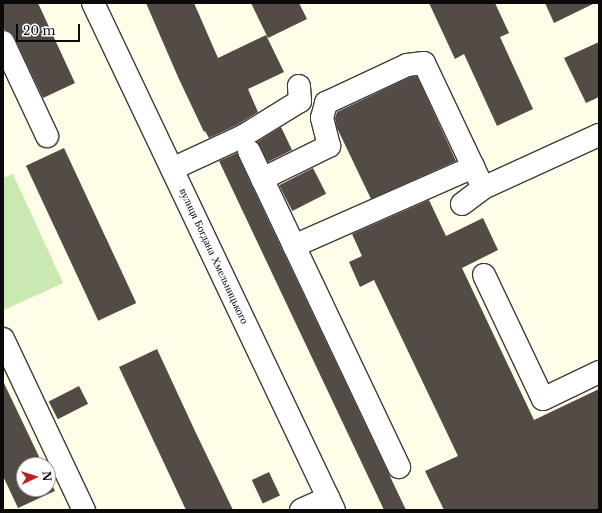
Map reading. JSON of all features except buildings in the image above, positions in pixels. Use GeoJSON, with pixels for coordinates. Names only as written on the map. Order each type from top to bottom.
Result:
{"type":"FeatureCollection","features":[{"type":"Feature","properties":{"kind":"street","name":"вулиця Богдана Хмельницького"},"geometry":{"type":"LineString","coordinates":[[93,3],[331,504]]}},
{"type":"Feature","properties":{"kind":"street"},"geometry":{"type":"LineString","coordinates":[[3,42],[47,136]]}},
{"type":"Feature","properties":{"kind":"street"},"geometry":{"type":"LineString","coordinates":[[262,179],[328,146],[322,118],[326,104],[407,65],[424,63],[483,188]]}},
{"type":"Feature","properties":{"kind":"street"},"geometry":{"type":"LineString","coordinates":[[172,169],[242,136],[300,101],[299,86]]}},
{"type":"Feature","properties":{"kind":"street"},"geometry":{"type":"LineString","coordinates":[[462,204],[483,188],[599,135]]}},
{"type":"Feature","properties":{"kind":"street"},"geometry":{"type":"LineString","coordinates":[[249,151],[399,467]]}},
{"type":"Feature","properties":{"kind":"street"},"geometry":{"type":"LineString","coordinates":[[294,246],[473,167]]}},
{"type":"Feature","properties":{"kind":"street"},"geometry":{"type":"LineString","coordinates":[[484,275],[543,399],[599,372]]}},
{"type":"Feature","properties":{"kind":"street"},"geometry":{"type":"LineString","coordinates":[[3,339],[84,510]]}},
{"type":"Feature","properties":{"kind":"street"},"geometry":{"type":"LineString","coordinates":[[301,510],[331,504]]}},
{"type":"Feature","properties":{"kind":"green space"},"geometry":{"type":"Polygon","coordinates":[[[13,174],[63,283],[4,310],[3,178],[13,174]]]}}]}
